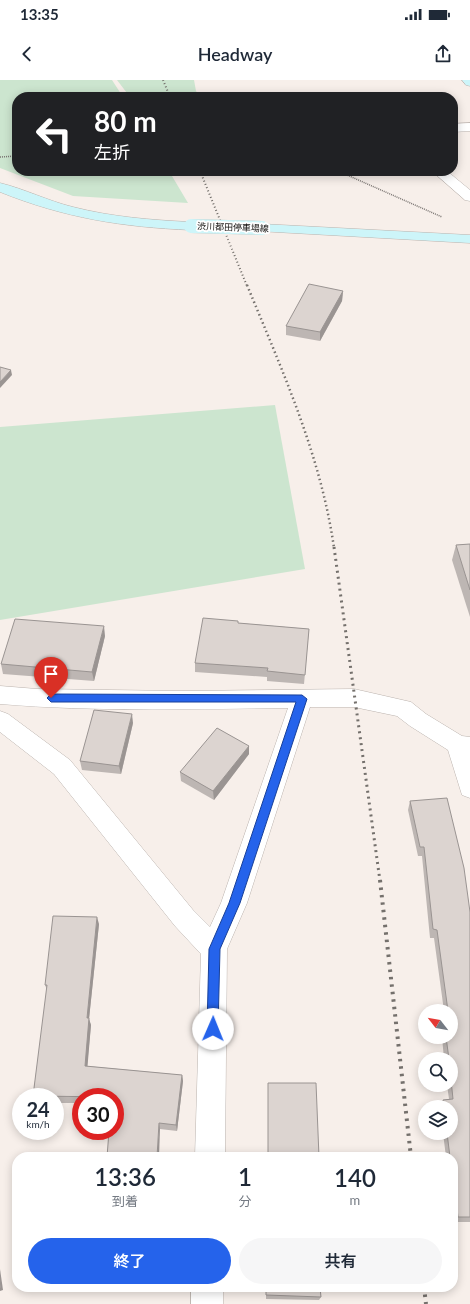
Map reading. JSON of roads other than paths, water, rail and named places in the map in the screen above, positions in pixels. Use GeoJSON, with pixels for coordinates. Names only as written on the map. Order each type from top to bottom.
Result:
{"type":"FeatureCollection","features":[{"type":"Feature","properties":{"kind":"main road","name":"渋川都田停車場線"},"geometry":{"type":"LineString","coordinates":[[0,187],[24,198],[92,216],[136,223],[470,239]]}},
{"type":"Feature","properties":{"kind":"street"},"geometry":{"type":"LineString","coordinates":[[458,128],[470,127]]}},
{"type":"Feature","properties":{"kind":"street"},"geometry":{"type":"LineString","coordinates":[[445,176],[470,196]]}},
{"type":"Feature","properties":{"kind":"street"},"geometry":{"type":"LineString","coordinates":[[0,695],[37,698],[354,698],[403,708],[418,720],[464,746],[470,788]]}},
{"type":"Feature","properties":{"kind":"street"},"geometry":{"type":"LineString","coordinates":[[210,1152],[214,949],[234,903],[302,699]]}},
{"type":"Feature","properties":{"kind":"street"},"geometry":{"type":"LineString","coordinates":[[0,720],[62,767],[184,918],[214,949]]}},
{"type":"Feature","properties":{"kind":"street"},"geometry":{"type":"LineString","coordinates":[[207,1292],[207,1304]]}},
{"type":"Feature","properties":{"kind":"railway"},"geometry":{"type":"LineString","coordinates":[[163,80],[168,92]]}},
{"type":"Feature","properties":{"kind":"railway"},"geometry":{"type":"LineString","coordinates":[[202,176],[247,286]]}},
{"type":"Feature","properties":{"kind":"railway"},"geometry":{"type":"LineString","coordinates":[[247,285],[299,414],[310,447],[320,480],[334,548]]}},
{"type":"Feature","properties":{"kind":"railway"},"geometry":{"type":"LineString","coordinates":[[334,547],[380,881]]}},
{"type":"Feature","properties":{"kind":"railway"},"geometry":{"type":"LineString","coordinates":[[380,880],[410,1152]]}},
{"type":"Feature","properties":{"kind":"railway"},"geometry":{"type":"LineString","coordinates":[[425,1292],[426,1304]]}}]}
